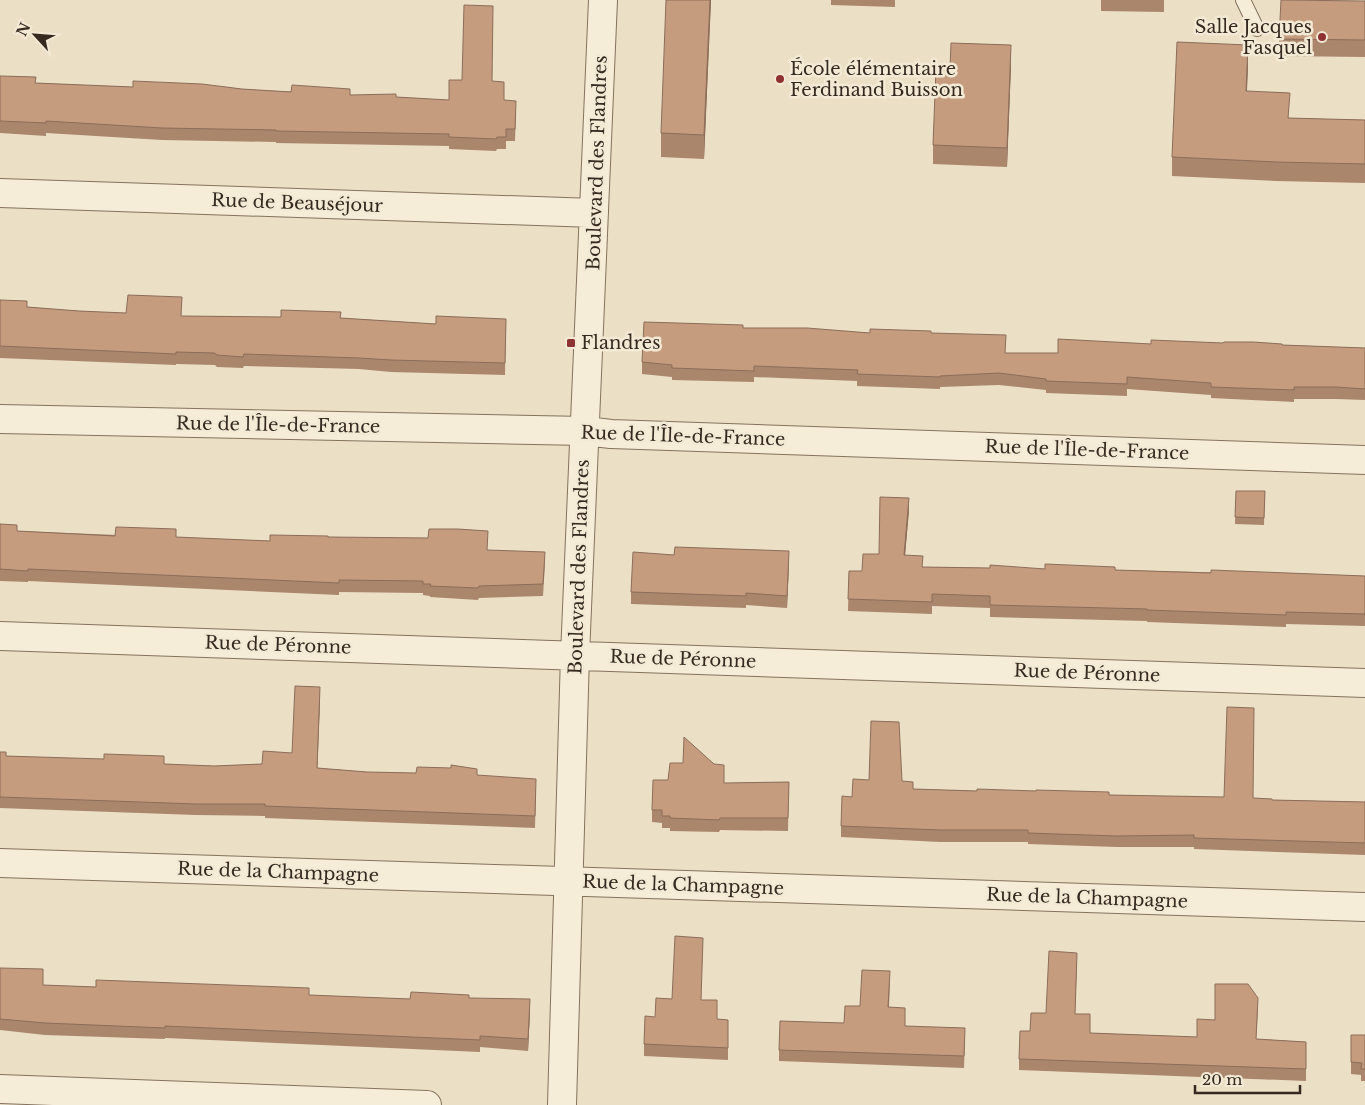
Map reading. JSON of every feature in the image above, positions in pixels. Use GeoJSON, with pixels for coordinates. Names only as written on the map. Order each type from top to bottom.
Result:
{"type":"FeatureCollection","features":[{"type":"Feature","properties":{"kind":"street","name":"Boulevard des Flandres"},"geometry":{"type":"LineString","coordinates":[[562,1105],[576,655],[603,0]]}},
{"type":"Feature","properties":{"kind":"street","name":"Rue de Beauséjour"},"geometry":{"type":"LineString","coordinates":[[0,193],[594,214]]}},
{"type":"Feature","properties":{"kind":"street","name":"Rue de l'Île-de-France"},"geometry":{"type":"LineString","coordinates":[[0,419],[585,431],[611,434],[1365,460]]}},
{"type":"Feature","properties":{"kind":"street","name":"Rue de Péronne"},"geometry":{"type":"LineString","coordinates":[[0,636],[1365,683]]}},
{"type":"Feature","properties":{"kind":"street","name":"Rue de la Champagne"},"geometry":{"type":"LineString","coordinates":[[0,863],[1365,907]]}},
{"type":"Feature","properties":{"kind":"street"},"geometry":{"type":"LineString","coordinates":[[0,1088],[427,1105]]}},
{"type":"Feature","properties":{"kind":"lane"},"geometry":{"type":"LineString","coordinates":[[1243,0],[1257,29]]}},
{"type":"Feature","properties":{"kind":"building"},"geometry":{"type":"Polygon","coordinates":[[[666,0],[710,0],[704,135],[661,133],[666,0]]]}},
{"type":"Feature","properties":{"kind":"building"},"geometry":{"type":"Polygon","coordinates":[[[1281,0],[1365,1],[1365,40],[1279,39],[1281,0]]]}},
{"type":"Feature","properties":{"kind":"building"},"geometry":{"type":"Polygon","coordinates":[[[464,5],[493,6],[492,81],[504,82],[504,100],[516,101],[515,129],[506,129],[506,137],[497,137],[496,139],[449,137],[449,134],[162,128],[46,121],[46,123],[0,121],[0,76],[36,77],[35,83],[133,87],[133,81],[202,84],[291,92],[292,85],[350,89],[350,95],[396,94],[396,97],[449,100],[449,80],[462,80],[464,5]]]}},
{"type":"Feature","properties":{"kind":"building"},"geometry":{"type":"Polygon","coordinates":[[[1177,42],[1248,45],[1246,91],[1290,93],[1288,118],[1365,120],[1365,164],[1172,157],[1177,42]]]}},
{"type":"Feature","properties":{"kind":"building"},"geometry":{"type":"Polygon","coordinates":[[[951,43],[1011,45],[1007,148],[933,145],[936,68],[950,69],[951,43]]]}},
{"type":"Feature","properties":{"kind":"building"},"geometry":{"type":"Polygon","coordinates":[[[128,295],[182,297],[181,316],[281,317],[281,310],[341,312],[340,318],[436,324],[436,316],[506,319],[505,363],[244,354],[243,357],[217,355],[215,353],[176,352],[176,354],[0,346],[0,300],[27,301],[27,307],[126,313],[128,295]]]}},
{"type":"Feature","properties":{"kind":"building"},"geometry":{"type":"Polygon","coordinates":[[[644,322],[743,325],[743,328],[807,328],[870,333],[870,329],[1006,335],[1005,353],[1058,353],[1058,339],[1151,344],[1151,340],[1223,343],[1253,342],[1365,348],[1365,389],[1294,387],[1294,390],[1211,387],[1211,383],[1127,377],[1127,384],[1046,381],[1046,379],[999,373],[940,377],[857,374],[858,370],[754,366],[754,371],[672,368],[672,365],[642,362],[644,322]]]}},
{"type":"Feature","properties":{"kind":"building"},"geometry":{"type":"Polygon","coordinates":[[[1236,491],[1265,491],[1264,518],[1235,517],[1236,491]]]}},
{"type":"Feature","properties":{"kind":"building"},"geometry":{"type":"Polygon","coordinates":[[[880,497],[909,498],[904,555],[923,556],[922,567],[990,568],[990,565],[1045,569],[1045,564],[1115,567],[1115,570],[1211,573],[1211,570],[1365,576],[1365,614],[1286,612],[1286,615],[990,605],[990,596],[932,594],[932,602],[848,599],[849,571],[862,571],[863,554],[879,554],[880,497]]]}},
{"type":"Feature","properties":{"kind":"building"},"geometry":{"type":"Polygon","coordinates":[[[0,524],[17,525],[17,531],[115,536],[116,527],[176,529],[176,537],[270,541],[270,535],[428,538],[429,529],[488,531],[487,550],[545,552],[543,584],[479,586],[478,588],[430,586],[431,584],[423,584],[423,581],[339,580],[339,583],[0,569],[0,524]]]}},
{"type":"Feature","properties":{"kind":"building"},"geometry":{"type":"Polygon","coordinates":[[[675,547],[789,551],[787,596],[746,593],[746,596],[631,592],[633,552],[674,555],[675,547]]]}},
{"type":"Feature","properties":{"kind":"building"},"geometry":{"type":"Polygon","coordinates":[[[295,686],[320,687],[317,768],[416,773],[417,767],[451,768],[451,765],[477,769],[477,775],[536,779],[535,816],[265,806],[265,804],[196,804],[0,797],[0,752],[6,752],[6,756],[104,759],[104,754],[164,756],[164,764],[214,766],[262,764],[263,751],[292,753],[295,686]]]}},
{"type":"Feature","properties":{"kind":"building"},"geometry":{"type":"Polygon","coordinates":[[[1227,707],[1254,708],[1253,798],[1365,802],[1365,843],[1194,838],[1194,835],[1117,836],[1028,833],[1028,830],[940,830],[841,826],[842,796],[852,797],[853,779],[869,780],[871,721],[899,722],[902,781],[913,782],[913,789],[1036,790],[1109,792],[1109,795],[1224,797],[1227,707]]]}},
{"type":"Feature","properties":{"kind":"building"},"geometry":{"type":"Polygon","coordinates":[[[684,737],[714,764],[724,765],[724,783],[789,782],[788,818],[720,818],[719,820],[670,818],[670,816],[662,816],[662,810],[652,810],[653,780],[668,780],[670,763],[683,763],[684,737]]]}},
{"type":"Feature","properties":{"kind":"building"},"geometry":{"type":"Polygon","coordinates":[[[675,936],[703,938],[701,1000],[717,1000],[717,1019],[728,1020],[728,1048],[644,1044],[645,1016],[655,1017],[656,998],[672,999],[675,936]]]}},
{"type":"Feature","properties":{"kind":"building"},"geometry":{"type":"Polygon","coordinates":[[[1049,951],[1077,953],[1075,1014],[1090,1014],[1090,1033],[1197,1037],[1197,1019],[1215,1020],[1215,984],[1248,984],[1258,998],[1256,1039],[1306,1042],[1306,1069],[1019,1059],[1020,1031],[1030,1031],[1031,1013],[1046,1013],[1049,951]]]}},
{"type":"Feature","properties":{"kind":"building"},"geometry":{"type":"Polygon","coordinates":[[[0,968],[43,969],[43,985],[96,987],[96,980],[309,988],[309,995],[410,999],[411,992],[469,995],[469,998],[530,999],[528,1039],[480,1036],[480,1040],[165,1026],[165,1028],[45,1023],[0,1019],[0,968]]]}},
{"type":"Feature","properties":{"kind":"building"},"geometry":{"type":"Polygon","coordinates":[[[862,970],[890,971],[888,1007],[905,1008],[905,1026],[965,1028],[964,1056],[779,1050],[780,1021],[844,1023],[845,1006],[860,1006],[862,970]]]}},
{"type":"Feature","properties":{"kind":"building"},"geometry":{"type":"Polygon","coordinates":[[[1351,1035],[1365,1035],[1365,1069],[1361,1069],[1362,1063],[1351,1062],[1351,1035]]]}},
{"type":"Feature","properties":{"kind":"place","name":"Salle Jacques Fasquel"},"geometry":{"type":"Point","coordinates":[1322,37]}},
{"type":"Feature","properties":{"kind":"place","name":"École élémentaire Ferdinand Buisson"},"geometry":{"type":"Point","coordinates":[780,79]}},
{"type":"Feature","properties":{"kind":"place","name":"Flandres"},"geometry":{"type":"Point","coordinates":[571,343]}}]}
